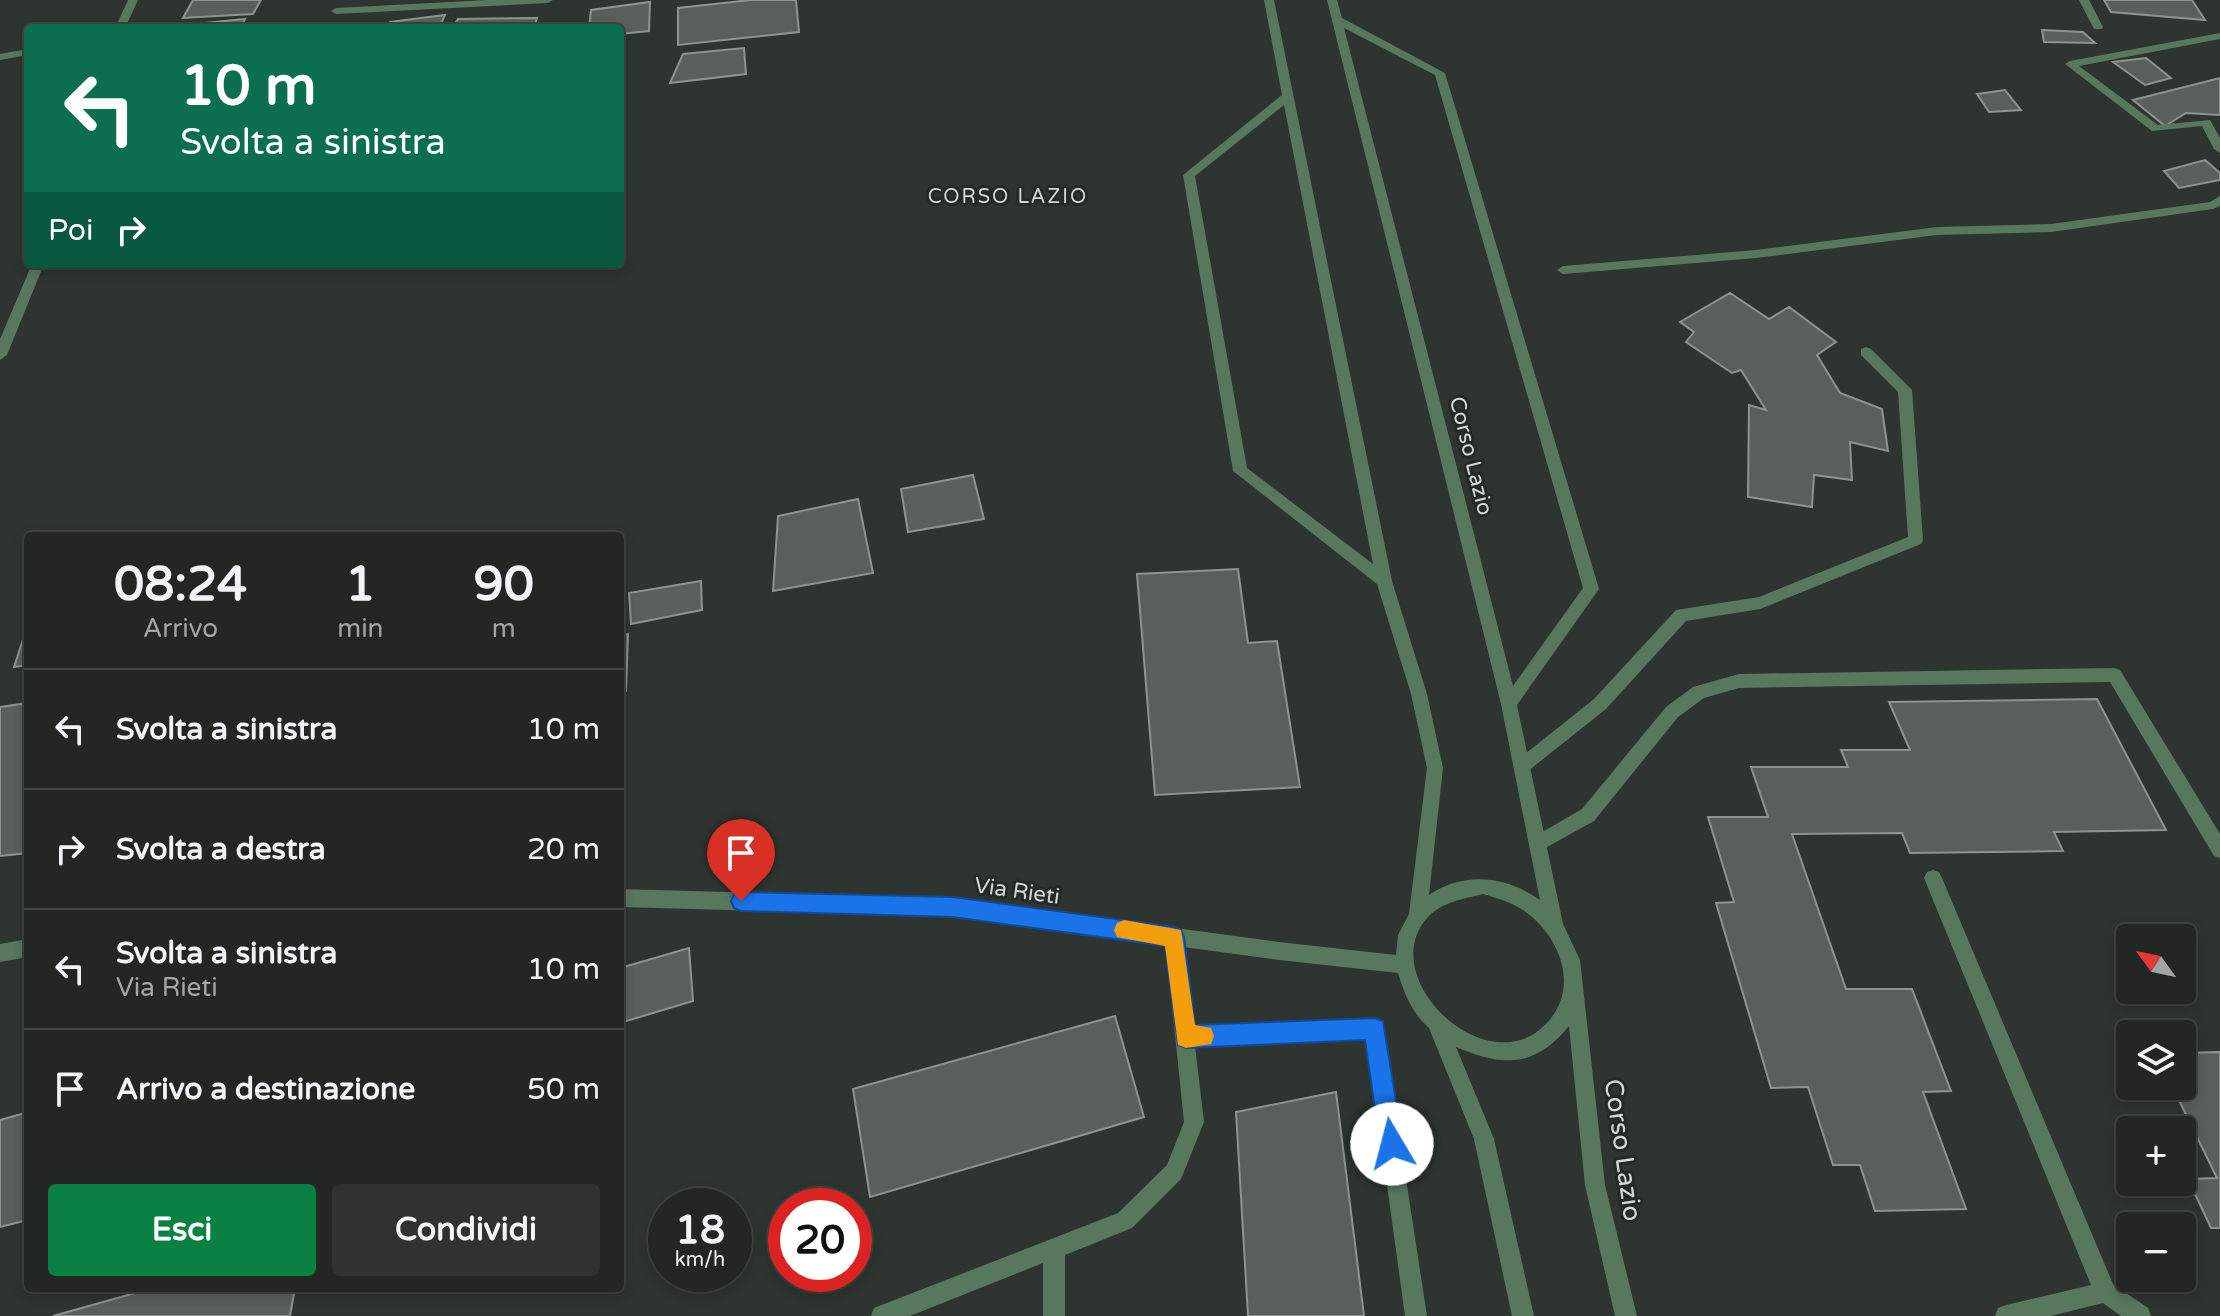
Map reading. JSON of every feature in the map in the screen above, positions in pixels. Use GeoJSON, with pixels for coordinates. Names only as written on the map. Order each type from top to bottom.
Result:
{"type":"FeatureCollection","features":[{"type":"Feature","properties":{"kind":"street"},"geometry":{"type":"LineString","coordinates":[[122,24],[133,0]]}},
{"type":"Feature","properties":{"kind":"street"},"geometry":{"type":"LineString","coordinates":[[336,11],[548,0]]}},
{"type":"Feature","properties":{"kind":"street"},"geometry":{"type":"LineString","coordinates":[[1269,0],[1384,581],[1419,694],[1435,768],[1418,913],[1406,937],[1405,965],[1410,987],[1422,1008],[1438,1026],[1465,1044],[1495,1052],[1526,1050],[1550,1037],[1567,1017],[1575,990],[1574,968],[1567,945],[1554,926],[1521,900],[1483,886],[1457,888],[1435,897],[1418,913]]}},
{"type":"Feature","properties":{"kind":"street","name":"Corso Lazio"},"geometry":{"type":"LineString","coordinates":[[1332,0],[1509,704],[1554,926]]}},
{"type":"Feature","properties":{"kind":"street"},"geometry":{"type":"LineString","coordinates":[[2084,0],[2098,27]]}},
{"type":"Feature","properties":{"kind":"street"},"geometry":{"type":"LineString","coordinates":[[1337,20],[1440,73],[1591,589],[1509,704]]}},
{"type":"Feature","properties":{"kind":"street"},"geometry":{"type":"LineString","coordinates":[[2220,36],[2070,64],[2156,129],[2206,122],[2220,149]]}},
{"type":"Feature","properties":{"kind":"street"},"geometry":{"type":"LineString","coordinates":[[0,57],[24,53]]}},
{"type":"Feature","properties":{"kind":"street"},"geometry":{"type":"LineString","coordinates":[[1288,96],[1189,175],[1240,471],[1384,581]]}},
{"type":"Feature","properties":{"kind":"street"},"geometry":{"type":"LineString","coordinates":[[1563,270],[1756,254],[1937,231],[2051,228],[2213,205],[2220,200]]}},
{"type":"Feature","properties":{"kind":"street"},"geometry":{"type":"LineString","coordinates":[[0,355],[36,268]]}},
{"type":"Feature","properties":{"kind":"street"},"geometry":{"type":"LineString","coordinates":[[1522,766],[1600,704],[1682,615],[1760,603],[1916,540],[1905,390],[1866,352]]}},
{"type":"Feature","properties":{"kind":"street"},"geometry":{"type":"LineString","coordinates":[[1538,844],[1588,815],[1672,712],[1699,692],[1739,681],[2114,675],[2220,850]]}},
{"type":"Feature","properties":{"kind":"street"},"geometry":{"type":"LineString","coordinates":[[1933,878],[2105,1292],[2140,1316]]}},
{"type":"Feature","properties":{"kind":"street","name":"Via Rieti"},"geometry":{"type":"LineString","coordinates":[[624,898],[953,907],[1405,965]]}},
{"type":"Feature","properties":{"kind":"street"},"geometry":{"type":"LineString","coordinates":[[882,1316],[1125,1221],[1174,1172],[1194,1122],[1174,937]]}},
{"type":"Feature","properties":{"kind":"street"},"geometry":{"type":"LineString","coordinates":[[0,953],[24,949]]}},
{"type":"Feature","properties":{"kind":"street","name":"Corso Lazio"},"geometry":{"type":"LineString","coordinates":[[1575,990],[1595,1185],[1626,1316]]}},
{"type":"Feature","properties":{"kind":"street"},"geometry":{"type":"LineString","coordinates":[[1438,1026],[1484,1139],[1523,1316]]}},
{"type":"Feature","properties":{"kind":"street"},"geometry":{"type":"LineString","coordinates":[[1186,1037],[1375,1029],[1416,1316]]}},
{"type":"Feature","properties":{"kind":"street"},"geometry":{"type":"LineString","coordinates":[[1054,1249],[1054,1316]]}},
{"type":"Feature","properties":{"kind":"street"},"geometry":{"type":"LineString","coordinates":[[2006,1316],[2105,1292]]}},
{"type":"Feature","properties":{"kind":"building"},"geometry":{"type":"Polygon","coordinates":[[[193,0],[261,0],[253,14],[183,18],[193,0]]]}},
{"type":"Feature","properties":{"kind":"building"},"geometry":{"type":"Polygon","coordinates":[[[751,0],[796,0],[799,32],[678,45],[678,8],[751,0]]]}},
{"type":"Feature","properties":{"kind":"building"},"geometry":{"type":"Polygon","coordinates":[[[2104,0],[2192,0],[2205,20],[2111,12],[2104,0]]]}},
{"type":"Feature","properties":{"kind":"building"},"geometry":{"type":"Polygon","coordinates":[[[650,2],[649,31],[624,34],[624,24],[589,24],[591,10],[650,2]]]}},
{"type":"Feature","properties":{"kind":"building"},"geometry":{"type":"Polygon","coordinates":[[[445,15],[441,24],[390,22],[445,15]]]}},
{"type":"Feature","properties":{"kind":"building"},"geometry":{"type":"Polygon","coordinates":[[[537,18],[535,24],[455,24],[458,19],[537,18]]]}},
{"type":"Feature","properties":{"kind":"building"},"geometry":{"type":"Polygon","coordinates":[[[245,19],[242,24],[195,24],[245,19]]]}},
{"type":"Feature","properties":{"kind":"building"},"geometry":{"type":"Polygon","coordinates":[[[2042,30],[2083,32],[2095,43],[2044,42],[2042,30]]]}},
{"type":"Feature","properties":{"kind":"building"},"geometry":{"type":"Polygon","coordinates":[[[744,48],[746,74],[670,83],[683,54],[744,48]]]}},
{"type":"Feature","properties":{"kind":"building"},"geometry":{"type":"Polygon","coordinates":[[[2146,58],[2171,78],[2145,85],[2113,62],[2146,58]]]}},
{"type":"Feature","properties":{"kind":"building"},"geometry":{"type":"Polygon","coordinates":[[[2220,78],[2220,115],[2186,113],[2165,126],[2133,100],[2220,78]]]}},
{"type":"Feature","properties":{"kind":"building"},"geometry":{"type":"Polygon","coordinates":[[[2005,90],[2021,110],[1989,112],[1977,94],[2005,90]]]}},
{"type":"Feature","properties":{"kind":"building"},"geometry":{"type":"Polygon","coordinates":[[[2205,160],[2220,173],[2220,180],[2179,188],[2164,171],[2205,160]]]}},
{"type":"Feature","properties":{"kind":"building"},"geometry":{"type":"Polygon","coordinates":[[[1730,293],[1769,319],[1789,307],[1836,342],[1817,355],[1840,393],[1882,409],[1888,451],[1850,442],[1852,480],[1814,475],[1812,507],[1748,497],[1749,405],[1766,410],[1741,370],[1732,373],[1686,342],[1694,332],[1680,322],[1730,293]]]}},
{"type":"Feature","properties":{"kind":"building"},"geometry":{"type":"Polygon","coordinates":[[[973,475],[984,519],[908,532],[901,489],[973,475]]]}},
{"type":"Feature","properties":{"kind":"building"},"geometry":{"type":"Polygon","coordinates":[[[858,499],[873,573],[773,591],[778,516],[858,499]]]}},
{"type":"Feature","properties":{"kind":"building"},"geometry":{"type":"Polygon","coordinates":[[[1238,569],[1248,643],[1277,641],[1300,787],[1155,795],[1137,574],[1238,569]]]}},
{"type":"Feature","properties":{"kind":"building"},"geometry":{"type":"Polygon","coordinates":[[[701,581],[702,610],[631,624],[629,593],[701,581]]]}},
{"type":"Feature","properties":{"kind":"building"},"geometry":{"type":"Polygon","coordinates":[[[628,634],[624,691],[624,635],[628,634]]]}},
{"type":"Feature","properties":{"kind":"building"},"geometry":{"type":"Polygon","coordinates":[[[24,636],[24,666],[14,667],[24,636]]]}},
{"type":"Feature","properties":{"kind":"building"},"geometry":{"type":"Polygon","coordinates":[[[2097,699],[2166,830],[2054,832],[2063,851],[1910,853],[1902,833],[1792,834],[1846,989],[1912,989],[1951,1091],[1923,1092],[1966,1209],[1875,1211],[1860,1165],[1833,1165],[1808,1087],[1771,1088],[1716,903],[1734,902],[1708,817],[1768,817],[1751,767],[1848,767],[1841,750],[1910,750],[1889,702],[2097,699]]]}},
{"type":"Feature","properties":{"kind":"building"},"geometry":{"type":"Polygon","coordinates":[[[24,704],[24,853],[0,856],[0,707],[24,704]]]}},
{"type":"Feature","properties":{"kind":"building"},"geometry":{"type":"Polygon","coordinates":[[[689,948],[693,1001],[624,1022],[624,967],[689,948]]]}},
{"type":"Feature","properties":{"kind":"building"},"geometry":{"type":"Polygon","coordinates":[[[1115,1016],[1144,1117],[872,1196],[853,1089],[1115,1016]]]}},
{"type":"Feature","properties":{"kind":"building"},"geometry":{"type":"Polygon","coordinates":[[[2220,1052],[2220,1228],[2211,1228],[2196,1196],[2196,1179],[2217,1178],[2196,1135],[2196,1116],[2187,1116],[2179,1100],[2196,1100],[2196,1053],[2220,1052]]]}},
{"type":"Feature","properties":{"kind":"building"},"geometry":{"type":"Polygon","coordinates":[[[1336,1092],[1364,1316],[1248,1316],[1236,1112],[1336,1092]]]}},
{"type":"Feature","properties":{"kind":"building"},"geometry":{"type":"Polygon","coordinates":[[[24,1113],[24,1221],[0,1227],[0,1120],[24,1113]]]}},
{"type":"Feature","properties":{"kind":"building"},"geometry":{"type":"Polygon","coordinates":[[[139,1292],[294,1292],[290,1316],[53,1316],[139,1292]]]}},
{"type":"Feature","properties":{"kind":"slow traffic"},"geometry":{"type":"LineString","coordinates":[[1124,930],[1174,937],[1186,1037],[1203,1036]]}},
{"type":"Feature","properties":{"kind":"district","name":"CORSO LAZIO"},"geometry":{"type":"Point","coordinates":[1008,197]}},
{"type":"Feature","properties":{"kind":"route"},"geometry":{"type":"LineString","coordinates":[[741,901],[953,907],[1174,937],[1186,1037],[1375,1029],[1392,1144]]}}]}
